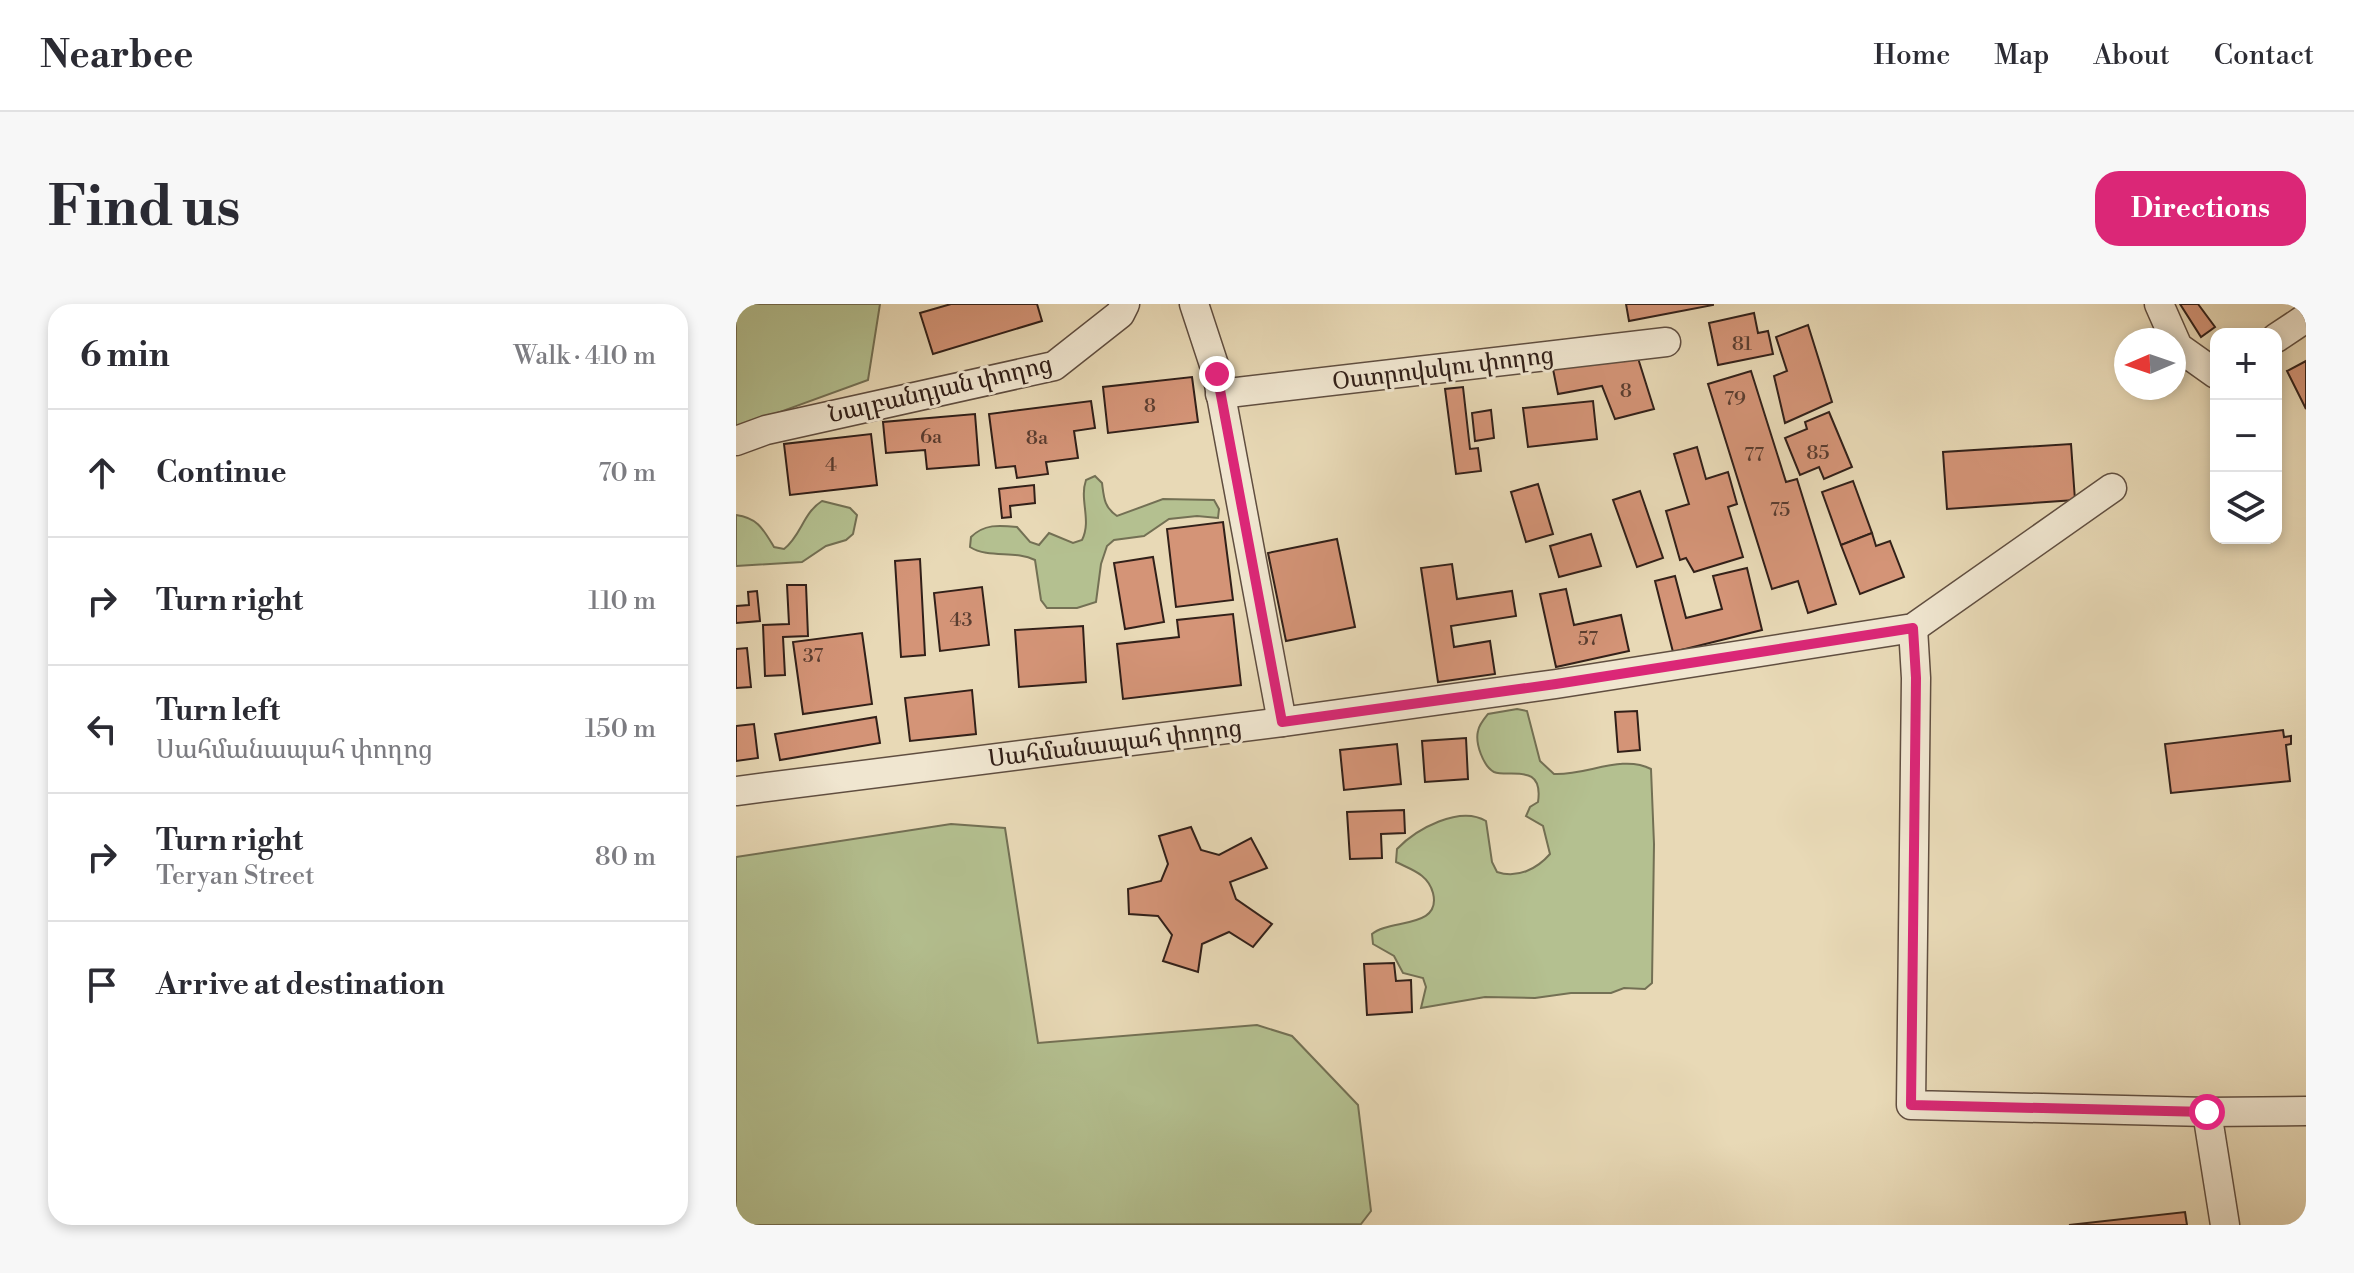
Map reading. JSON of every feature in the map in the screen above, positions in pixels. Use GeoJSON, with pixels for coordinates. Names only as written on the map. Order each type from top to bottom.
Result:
{"type":"FeatureCollection","features":[{"type":"Feature","properties":{"kind":"street","name":"Նալբանդյան փողոց"},"geometry":{"type":"LineString","coordinates":[[736,441],[766,430],[1054,366],[1120,314],[1125,304]]}},
{"type":"Feature","properties":{"kind":"street"},"geometry":{"type":"LineString","coordinates":[[1194,304],[1217,374],[1282,722]]}},
{"type":"Feature","properties":{"kind":"street"},"geometry":{"type":"LineString","coordinates":[[2159,304],[2178,347],[2210,370]]}},
{"type":"Feature","properties":{"kind":"street"},"geometry":{"type":"LineString","coordinates":[[2282,334],[2306,318]]}},
{"type":"Feature","properties":{"kind":"street","name":"Օստրովսկու փողոց"},"geometry":{"type":"LineString","coordinates":[[1220,394],[1666,342]]}},
{"type":"Feature","properties":{"kind":"street"},"geometry":{"type":"LineString","coordinates":[[2112,488],[1913,628],[1916,678],[1911,1105],[2207,1112],[2306,1111]]}},
{"type":"Feature","properties":{"kind":"street","name":"Սահմանապահ փողոց"},"geometry":{"type":"LineString","coordinates":[[736,791],[1282,722],[1556,684],[1913,628]]}},
{"type":"Feature","properties":{"kind":"street"},"geometry":{"type":"LineString","coordinates":[[2207,1112],[2225,1225]]}},
{"type":"Feature","properties":{"kind":"green space"},"geometry":{"type":"Polygon","coordinates":[[[736,304],[880,304],[868,380],[736,428],[736,304]]]}},
{"type":"Feature","properties":{"kind":"green space"},"geometry":{"type":"Polygon","coordinates":[[[1095,476],[1102,483],[1107,506],[1117,516],[1163,499],[1214,500],[1219,509],[1218,518],[1197,516],[1169,519],[1144,536],[1114,540],[1107,546],[1101,564],[1096,602],[1077,608],[1047,608],[1041,600],[1035,560],[1019,555],[985,553],[970,547],[971,537],[976,533],[998,526],[1017,527],[1030,542],[1039,545],[1049,533],[1073,543],[1082,540],[1086,525],[1084,488],[1086,480],[1095,476]]]}},
{"type":"Feature","properties":{"kind":"green space"},"geometry":{"type":"Polygon","coordinates":[[[822,501],[850,508],[857,515],[853,534],[846,540],[826,546],[802,562],[736,566],[736,515],[755,522],[774,547],[784,549],[810,512],[822,501]]]}},
{"type":"Feature","properties":{"kind":"green space"},"geometry":{"type":"Polygon","coordinates":[[[1517,709],[1527,711],[1540,761],[1554,774],[1628,764],[1651,769],[1654,844],[1652,983],[1645,989],[1624,988],[1611,993],[1571,993],[1535,998],[1485,997],[1421,1008],[1426,987],[1423,978],[1403,973],[1394,956],[1373,944],[1372,934],[1422,918],[1434,904],[1427,881],[1419,873],[1396,862],[1397,849],[1427,827],[1464,816],[1486,821],[1492,862],[1497,872],[1512,874],[1526,871],[1550,854],[1543,826],[1526,816],[1530,807],[1538,802],[1536,781],[1524,774],[1494,772],[1486,765],[1479,748],[1477,736],[1488,714],[1517,709]]]}},
{"type":"Feature","properties":{"kind":"green space"},"geometry":{"type":"Polygon","coordinates":[[[951,824],[1005,828],[1038,1043],[1257,1025],[1292,1036],[1358,1105],[1371,1211],[1361,1224],[736,1225],[736,857],[951,824]]]}},
{"type":"Feature","properties":{"kind":"building"},"geometry":{"type":"Polygon","coordinates":[[[951,304],[1037,304],[1042,321],[933,354],[920,313],[951,304]]]}},
{"type":"Feature","properties":{"kind":"building"},"geometry":{"type":"Polygon","coordinates":[[[1626,304],[1713,304],[1713,305],[1629,321],[1626,304]]]}},
{"type":"Feature","properties":{"kind":"building"},"geometry":{"type":"Polygon","coordinates":[[[2180,304],[2198,304],[2215,327],[2201,337],[2180,304]]]}},
{"type":"Feature","properties":{"kind":"building"},"geometry":{"type":"Polygon","coordinates":[[[1754,313],[1758,333],[1768,331],[1773,354],[1718,365],[1709,323],[1754,313]]]}},
{"type":"Feature","properties":{"kind":"building"},"geometry":{"type":"Polygon","coordinates":[[[1808,325],[1832,402],[1785,423],[1774,376],[1787,371],[1776,337],[1808,325]]]}},
{"type":"Feature","properties":{"kind":"building"},"geometry":{"type":"Polygon","coordinates":[[[1637,355],[1654,409],[1615,419],[1602,386],[1558,394],[1553,369],[1637,355]]]}},
{"type":"Feature","properties":{"kind":"building"},"geometry":{"type":"Polygon","coordinates":[[[2306,361],[2306,409],[2287,371],[2306,361]]]}},
{"type":"Feature","properties":{"kind":"building"},"geometry":{"type":"Polygon","coordinates":[[[1751,371],[1786,482],[1797,479],[1836,604],[1808,613],[1798,581],[1772,589],[1708,384],[1751,371]]]}},
{"type":"Feature","properties":{"kind":"building"},"geometry":{"type":"Polygon","coordinates":[[[1192,377],[1198,422],[1108,433],[1103,387],[1192,377]]]}},
{"type":"Feature","properties":{"kind":"building"},"geometry":{"type":"Polygon","coordinates":[[[1463,387],[1470,449],[1478,448],[1481,471],[1456,474],[1445,389],[1463,387]]]}},
{"type":"Feature","properties":{"kind":"building"},"geometry":{"type":"Polygon","coordinates":[[[1091,401],[1095,428],[1074,431],[1078,458],[1046,462],[1048,474],[1017,478],[1015,466],[996,468],[989,414],[1091,401]]]}},
{"type":"Feature","properties":{"kind":"building"},"geometry":{"type":"Polygon","coordinates":[[[1593,401],[1597,439],[1528,447],[1523,408],[1593,401]]]}},
{"type":"Feature","properties":{"kind":"building"},"geometry":{"type":"Polygon","coordinates":[[[1491,410],[1494,438],[1475,441],[1472,413],[1491,410]]]}},
{"type":"Feature","properties":{"kind":"building"},"geometry":{"type":"Polygon","coordinates":[[[1829,412],[1852,467],[1824,479],[1819,467],[1800,475],[1785,438],[1807,429],[1805,422],[1829,412]]]}},
{"type":"Feature","properties":{"kind":"building"},"geometry":{"type":"Polygon","coordinates":[[[975,414],[979,465],[927,469],[925,450],[886,453],[883,422],[975,414]]]}},
{"type":"Feature","properties":{"kind":"building"},"geometry":{"type":"Polygon","coordinates":[[[871,434],[877,485],[790,495],[784,444],[871,434]]]}},
{"type":"Feature","properties":{"kind":"building"},"geometry":{"type":"Polygon","coordinates":[[[2071,444],[2075,500],[1947,509],[1943,452],[2071,444]]]}},
{"type":"Feature","properties":{"kind":"building"},"geometry":{"type":"Polygon","coordinates":[[[1697,447],[1706,479],[1728,472],[1737,504],[1728,507],[1743,557],[1694,572],[1686,558],[1680,560],[1666,511],[1689,504],[1674,454],[1697,447]]]}},
{"type":"Feature","properties":{"kind":"building"},"geometry":{"type":"Polygon","coordinates":[[[1853,481],[1872,533],[1841,545],[1822,492],[1853,481]]]}},
{"type":"Feature","properties":{"kind":"building"},"geometry":{"type":"Polygon","coordinates":[[[1538,484],[1553,534],[1526,542],[1511,492],[1538,484]]]}},
{"type":"Feature","properties":{"kind":"building"},"geometry":{"type":"Polygon","coordinates":[[[1034,485],[1035,503],[1010,506],[1011,517],[1002,518],[999,489],[1034,485]]]}},
{"type":"Feature","properties":{"kind":"building"},"geometry":{"type":"Polygon","coordinates":[[[1640,491],[1663,558],[1637,567],[1613,500],[1640,491]]]}},
{"type":"Feature","properties":{"kind":"building"},"geometry":{"type":"Polygon","coordinates":[[[1223,522],[1233,600],[1176,607],[1167,529],[1223,522]]]}},
{"type":"Feature","properties":{"kind":"building"},"geometry":{"type":"Polygon","coordinates":[[[1872,533],[1876,546],[1890,541],[1904,577],[1860,594],[1841,545],[1872,533]]]}},
{"type":"Feature","properties":{"kind":"building"},"geometry":{"type":"Polygon","coordinates":[[[1591,534],[1601,566],[1559,577],[1550,546],[1591,534]]]}},
{"type":"Feature","properties":{"kind":"building"},"geometry":{"type":"Polygon","coordinates":[[[1337,539],[1355,627],[1286,641],[1268,553],[1337,539]]]}},
{"type":"Feature","properties":{"kind":"building"},"geometry":{"type":"Polygon","coordinates":[[[1153,557],[1164,622],[1125,629],[1114,563],[1153,557]]]}},
{"type":"Feature","properties":{"kind":"building"},"geometry":{"type":"Polygon","coordinates":[[[920,559],[925,655],[901,657],[895,561],[920,559]]]}},
{"type":"Feature","properties":{"kind":"building"},"geometry":{"type":"Polygon","coordinates":[[[1452,564],[1457,599],[1512,591],[1516,616],[1451,626],[1454,647],[1490,641],[1495,674],[1438,682],[1421,568],[1452,564]]]}},
{"type":"Feature","properties":{"kind":"building"},"geometry":{"type":"Polygon","coordinates":[[[1747,568],[1762,630],[1673,652],[1655,581],[1675,576],[1686,618],[1722,609],[1713,576],[1747,568]]]}},
{"type":"Feature","properties":{"kind":"building"},"geometry":{"type":"Polygon","coordinates":[[[787,585],[806,585],[808,636],[783,637],[785,675],[765,676],[763,625],[789,624],[787,585]]]}},
{"type":"Feature","properties":{"kind":"building"},"geometry":{"type":"Polygon","coordinates":[[[982,587],[989,645],[940,651],[934,593],[982,587]]]}},
{"type":"Feature","properties":{"kind":"building"},"geometry":{"type":"Polygon","coordinates":[[[1566,589],[1574,625],[1621,615],[1629,651],[1556,667],[1540,594],[1566,589]]]}},
{"type":"Feature","properties":{"kind":"building"},"geometry":{"type":"Polygon","coordinates":[[[757,591],[760,621],[736,623],[736,606],[749,605],[748,592],[757,591]]]}},
{"type":"Feature","properties":{"kind":"building"},"geometry":{"type":"Polygon","coordinates":[[[1233,614],[1241,685],[1123,699],[1117,644],[1179,637],[1177,620],[1233,614]]]}},
{"type":"Feature","properties":{"kind":"building"},"geometry":{"type":"Polygon","coordinates":[[[1083,626],[1086,682],[1019,687],[1015,630],[1083,626]]]}},
{"type":"Feature","properties":{"kind":"building"},"geometry":{"type":"Polygon","coordinates":[[[862,633],[872,704],[803,714],[793,642],[862,633]]]}},
{"type":"Feature","properties":{"kind":"building"},"geometry":{"type":"Polygon","coordinates":[[[747,648],[751,687],[736,688],[736,649],[747,648]]]}},
{"type":"Feature","properties":{"kind":"building"},"geometry":{"type":"Polygon","coordinates":[[[972,690],[976,734],[910,741],[905,698],[972,690]]]}},
{"type":"Feature","properties":{"kind":"building"},"geometry":{"type":"Polygon","coordinates":[[[1637,711],[1640,750],[1618,752],[1615,712],[1637,711]]]}},
{"type":"Feature","properties":{"kind":"building"},"geometry":{"type":"Polygon","coordinates":[[[876,717],[880,743],[780,760],[775,734],[876,717]]]}},
{"type":"Feature","properties":{"kind":"building"},"geometry":{"type":"Polygon","coordinates":[[[754,724],[758,758],[736,761],[736,726],[754,724]]]}},
{"type":"Feature","properties":{"kind":"building"},"geometry":{"type":"Polygon","coordinates":[[[2283,730],[2284,737],[2291,736],[2291,744],[2286,745],[2290,781],[2171,793],[2165,744],[2283,730]]]}},
{"type":"Feature","properties":{"kind":"building"},"geometry":{"type":"Polygon","coordinates":[[[1466,738],[1468,779],[1425,782],[1422,741],[1466,738]]]}},
{"type":"Feature","properties":{"kind":"building"},"geometry":{"type":"Polygon","coordinates":[[[1397,744],[1401,784],[1344,790],[1340,750],[1397,744]]]}},
{"type":"Feature","properties":{"kind":"building"},"geometry":{"type":"Polygon","coordinates":[[[1404,810],[1405,833],[1381,834],[1382,858],[1350,859],[1347,812],[1404,810]]]}},
{"type":"Feature","properties":{"kind":"building"},"geometry":{"type":"Polygon","coordinates":[[[1191,827],[1201,850],[1219,855],[1251,838],[1267,868],[1230,882],[1236,899],[1272,924],[1253,947],[1229,932],[1202,944],[1198,972],[1163,961],[1172,935],[1158,916],[1129,914],[1128,889],[1161,881],[1168,864],[1159,836],[1191,827]]]}},
{"type":"Feature","properties":{"kind":"building"},"geometry":{"type":"Polygon","coordinates":[[[1394,963],[1396,981],[1411,980],[1412,1012],[1367,1015],[1364,964],[1394,963]]]}},
{"type":"Feature","properties":{"kind":"building"},"geometry":{"type":"Polygon","coordinates":[[[2185,1212],[2187,1225],[2069,1225],[2185,1212]]]}},
{"type":"Feature","properties":{"kind":"route"},"geometry":{"type":"LineString","coordinates":[[1217,374],[1282,722],[1556,684],[1913,628],[1916,678],[1911,1105],[2207,1112]]}}]}
